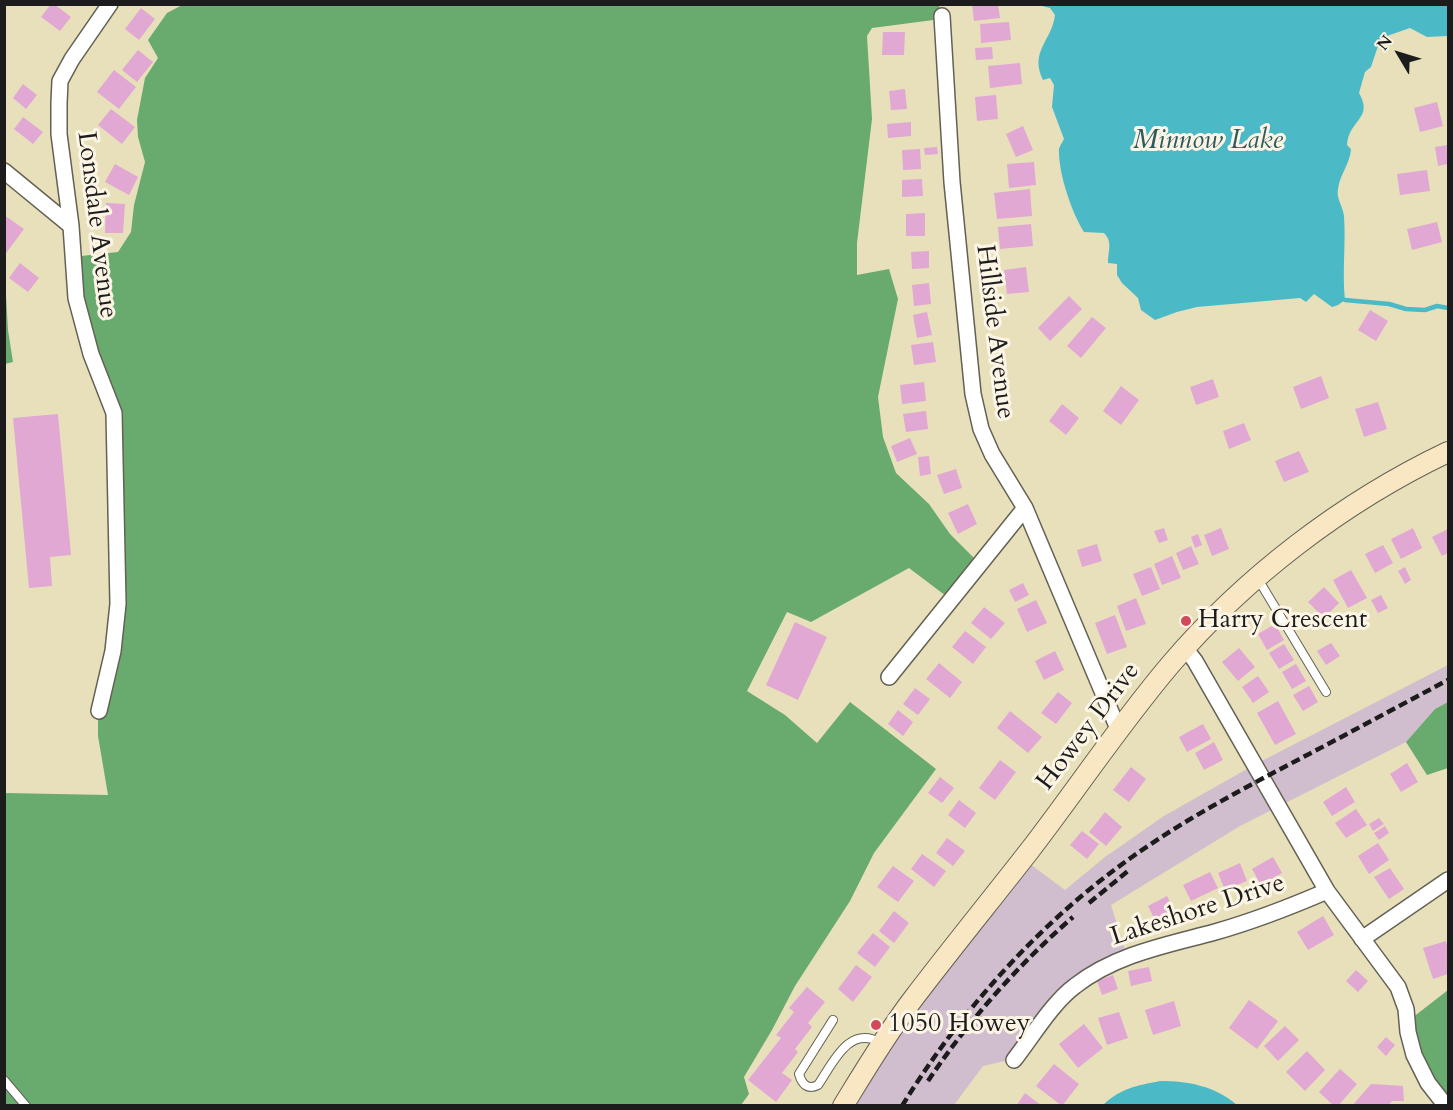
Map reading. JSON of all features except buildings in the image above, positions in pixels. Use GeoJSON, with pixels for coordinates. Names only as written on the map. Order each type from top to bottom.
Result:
{"type":"FeatureCollection","features":[{"type":"Feature","properties":{"kind":"main road","name":"Howey Drive"},"geometry":{"type":"LineString","coordinates":[[843,1106],[911,1001],[1185,648],[1224,607],[1313,534],[1370,495],[1449,452]]}},
{"type":"Feature","properties":{"kind":"street","name":"Lonsdale Avenue"},"geometry":{"type":"LineString","coordinates":[[99,711],[113,651],[118,604],[114,413],[91,354],[76,298],[71,226],[59,134],[60,81],[72,59],[110,4]]}},
{"type":"Feature","properties":{"kind":"street","name":"Hillside Avenue"},"geometry":{"type":"LineString","coordinates":[[942,16],[952,182],[973,394],[981,429],[992,454],[1025,508],[1119,731]]}},
{"type":"Feature","properties":{"kind":"street"},"geometry":{"type":"LineString","coordinates":[[4,171],[71,226]]}},
{"type":"Feature","properties":{"kind":"street"},"geometry":{"type":"LineString","coordinates":[[889,677],[1025,508]]}},
{"type":"Feature","properties":{"kind":"street"},"geometry":{"type":"LineString","coordinates":[[1185,648],[1195,661],[1327,891],[1398,987],[1406,1009],[1408,1032],[1414,1055],[1428,1083],[1446,1106]]}},
{"type":"Feature","properties":{"kind":"street"},"geometry":{"type":"LineString","coordinates":[[1362,939],[1449,880]]}},
{"type":"Feature","properties":{"kind":"street","name":"Lakeshore Drive"},"geometry":{"type":"LineString","coordinates":[[1014,1060],[1056,1006],[1074,987],[1101,969],[1138,952],[1273,915],[1327,891]]}},
{"type":"Feature","properties":{"kind":"lane"},"geometry":{"type":"LineString","coordinates":[[1257,578],[1326,692]]}},
{"type":"Feature","properties":{"kind":"lane"},"geometry":{"type":"LineString","coordinates":[[833,1020],[799,1074],[806,1086],[812,1088],[819,1085],[844,1047],[852,1040],[873,1037],[883,1043]]}},
{"type":"Feature","properties":{"kind":"lane"},"geometry":{"type":"LineString","coordinates":[[4,1080],[26,1106]]}},
{"type":"Feature","properties":{"kind":"shaded area"},"geometry":{"type":"Polygon","coordinates":[[[1448,665],[1448,702],[1435,709],[1406,742],[1240,826],[1111,905],[1127,957],[1100,967],[1013,1059],[983,1066],[954,1105],[842,1106],[1022,858],[1065,890],[1105,857],[1164,816],[1254,765],[1448,665]]]}},
{"type":"Feature","properties":{"kind":"green space"},"geometry":{"type":"Polygon","coordinates":[[[184,4],[939,5],[941,19],[872,28],[867,36],[872,119],[857,243],[857,275],[889,269],[898,299],[878,397],[883,437],[896,473],[929,504],[950,534],[979,563],[950,599],[909,568],[811,622],[787,612],[747,691],[785,715],[817,743],[850,702],[936,769],[874,853],[850,901],[795,986],[744,1077],[749,1094],[741,1105],[5,1106],[5,793],[108,795],[98,736],[98,714],[112,651],[113,413],[72,257],[118,252],[131,232],[134,205],[145,162],[138,137],[137,120],[145,78],[158,58],[148,40],[167,13],[184,4]]]}},
{"type":"Feature","properties":{"kind":"green space"},"geometry":{"type":"Polygon","coordinates":[[[5,278],[8,330],[13,362],[5,364],[5,278]]]}},
{"type":"Feature","properties":{"kind":"green space"},"geometry":{"type":"Polygon","coordinates":[[[1448,702],[1448,768],[1427,775],[1406,742],[1435,709],[1448,702]]]}},
{"type":"Feature","properties":{"kind":"green space"},"geometry":{"type":"Polygon","coordinates":[[[1448,990],[1448,1105],[1422,1069],[1412,1018],[1448,990]]]}},
{"type":"Feature","properties":{"kind":"water","name":"Minnow Lake"},"geometry":{"type":"Polygon","coordinates":[[[1038,5],[1448,5],[1448,36],[1427,37],[1410,28],[1384,37],[1379,43],[1371,67],[1365,72],[1359,93],[1364,108],[1349,136],[1347,145],[1351,149],[1338,193],[1344,216],[1345,300],[1332,307],[1314,294],[1306,302],[1300,298],[1197,307],[1155,320],[1141,310],[1138,298],[1117,275],[1117,264],[1108,263],[1107,236],[1104,233],[1084,232],[1067,194],[1061,172],[1059,150],[1064,139],[1052,107],[1054,85],[1050,78],[1043,80],[1039,70],[1040,54],[1055,15],[1050,8],[1038,5]]]}},
{"type":"Feature","properties":{"kind":"water"},"geometry":{"type":"Polygon","coordinates":[[[1160,1081],[1201,1086],[1220,1093],[1237,1105],[1103,1105],[1123,1091],[1160,1081]]]}},
{"type":"Feature","properties":{"kind":"waterway"},"geometry":{"type":"LineString","coordinates":[[1345,300],[1389,304],[1406,309],[1425,310],[1437,306],[1448,308]]}},
{"type":"Feature","properties":{"kind":"railway"},"geometry":{"type":"LineString","coordinates":[[902,1106],[925,1070],[976,1002],[1034,939],[1098,882],[1151,844],[1208,808],[1448,680]]}},
{"type":"Feature","properties":{"kind":"railway"},"geometry":{"type":"LineString","coordinates":[[1089,903],[1128,871]]}},
{"type":"Feature","properties":{"kind":"railway"},"geometry":{"type":"LineString","coordinates":[[928,1081],[995,994],[1073,917]]}},
{"type":"Feature","properties":{"kind":"place","name":"Harry Crescent"},"geometry":{"type":"Point","coordinates":[1186,621]}},
{"type":"Feature","properties":{"kind":"place","name":"1050 Howey"},"geometry":{"type":"Point","coordinates":[876,1025]}}]}
